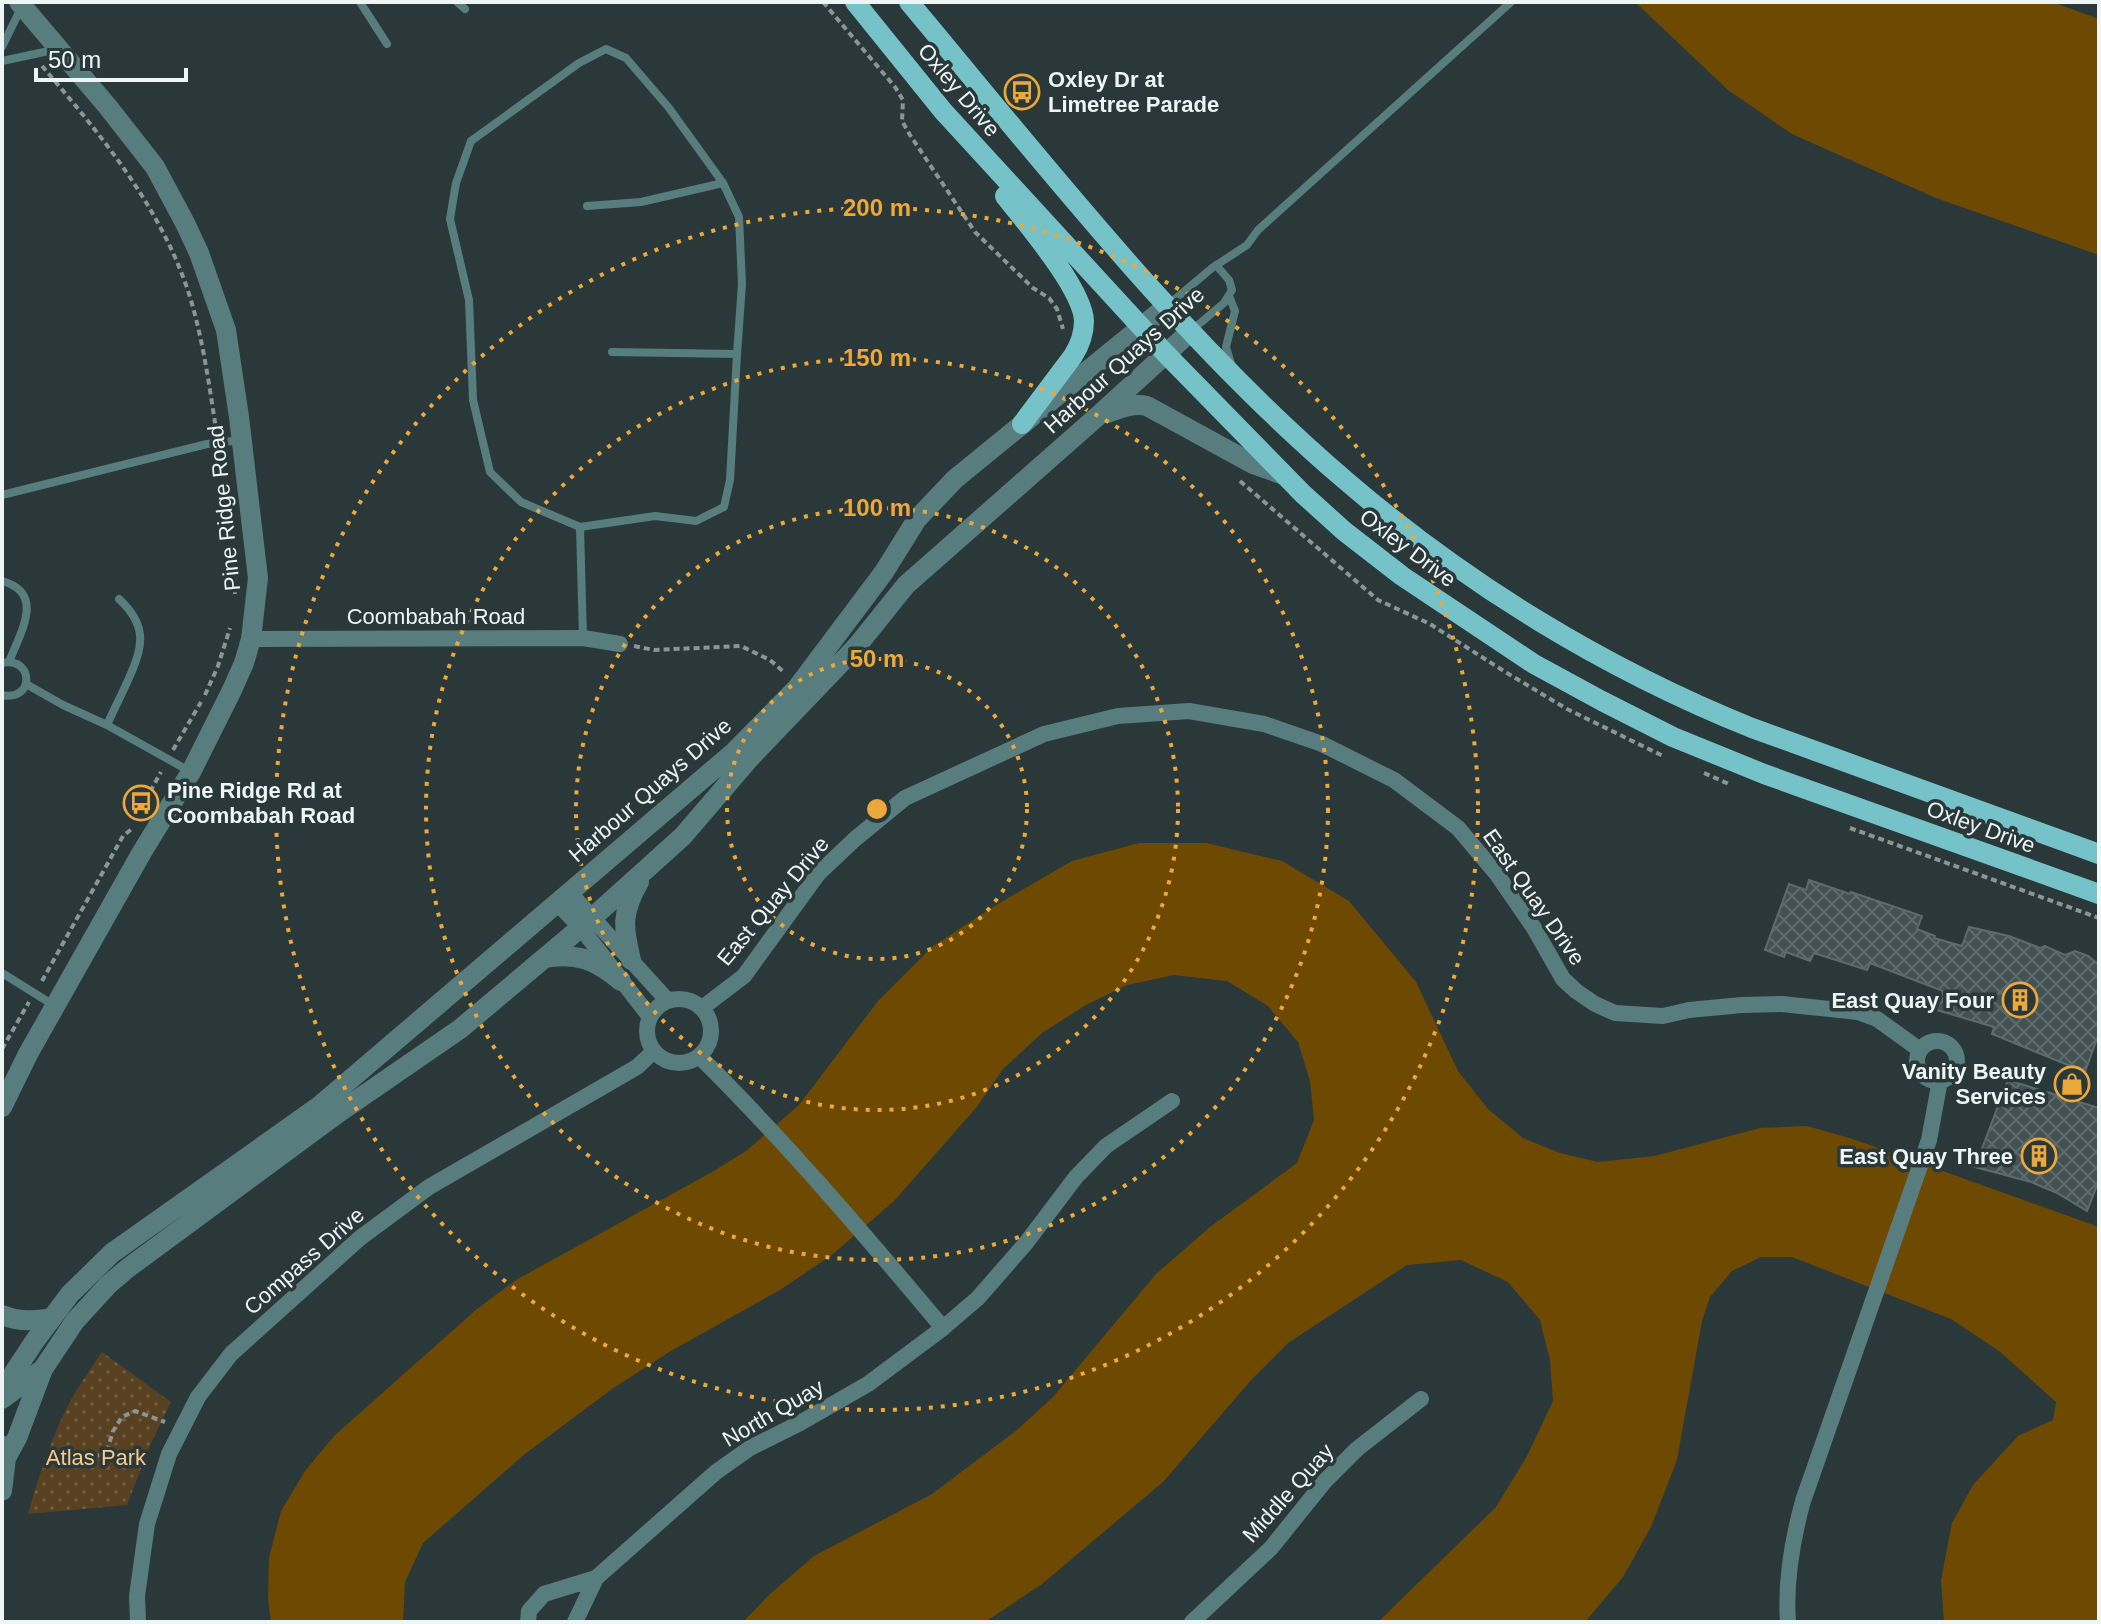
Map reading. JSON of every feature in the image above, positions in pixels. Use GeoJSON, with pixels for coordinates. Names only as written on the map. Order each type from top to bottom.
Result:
{"type":"FeatureCollection","features":[{"type":"Feature","properties":{"kind":"main road","name":"Oxley Drive"},"geometry":{"type":"LineString","coordinates":[[855,2],[943,111],[1166,354],[1284,475],[1344,531],[1402,576],[1505,646],[1673,737],[1728,760],[2099,894]]}},
{"type":"Feature","properties":{"kind":"main road","name":"Oxley Drive"},"geometry":{"type":"LineString","coordinates":[[916,6],[1167,306],[1334,470],[1416,537],[1497,595],[1594,652],[1706,709],[2099,854]]}},
{"type":"Feature","properties":{"kind":"main road"},"geometry":{"type":"LineString","coordinates":[[943,111],[1072,286],[1083,310],[1083,333],[1079,346],[1022,424]]}},
{"type":"Feature","properties":{"kind":"street","name":"Pine Ridge Road"},"geometry":{"type":"LineString","coordinates":[[2,1107],[28,1054],[191,772],[232,690],[251,639],[257,595],[257,562],[242,440],[226,330],[212,285],[185,223],[155,167],[21,4]]}},
{"type":"Feature","properties":{"kind":"street","name":"Harbour Quays Drive"},"geometry":{"type":"LineString","coordinates":[[2,1391],[70,1294],[112,1253],[318,1107],[734,752],[797,688],[884,572],[917,519],[955,479],[1167,306]]}},
{"type":"Feature","properties":{"kind":"street","name":"Harbour Quays Drive"},"geometry":{"type":"LineString","coordinates":[[2,1399],[43,1369],[75,1321],[108,1285],[341,1111],[460,1029],[683,836],[749,759],[857,646],[906,585],[1191,331]]}},
{"type":"Feature","properties":{"kind":"street"},"geometry":{"type":"LineString","coordinates":[[1099,415],[1127,406],[1147,406],[1253,464],[1284,475]]}},
{"type":"Feature","properties":{"kind":"street","name":"Coombabah Road"},"geometry":{"type":"LineString","coordinates":[[251,639],[583,638],[620,644]]}},
{"type":"Feature","properties":{"kind":"street","name":"East Quay Drive"},"geometry":{"type":"LineString","coordinates":[[702,1008],[744,976],[818,874],[905,798],[1044,734],[1118,716],[1189,711],[1264,724],[1322,744],[1394,780],[1458,828],[1519,906],[1563,979],[1595,1004],[1615,1013],[1663,1016],[1689,1010],[1782,1004],[1858,1012],[1877,1019],[1920,1050]]}},
{"type":"Feature","properties":{"kind":"street"},"geometry":{"type":"LineString","coordinates":[[631,960],[624,931],[625,914],[630,897],[647,868]]}},
{"type":"Feature","properties":{"kind":"street"},"geometry":{"type":"LineString","coordinates":[[563,897],[586,923],[631,960],[668,1001]]}},
{"type":"Feature","properties":{"kind":"street"},"geometry":{"type":"LineString","coordinates":[[586,923],[621,981],[650,1017]]}},
{"type":"Feature","properties":{"kind":"street"},"geometry":{"type":"LineString","coordinates":[[544,958],[555,956],[590,960],[605,967],[621,981]]}},
{"type":"Feature","properties":{"kind":"street"},"geometry":{"type":"LineString","coordinates":[[683,999],[697,1004],[708,1017],[711,1027],[706,1048],[688,1062],[675,1063],[663,1059],[654,1051],[647,1034],[650,1017],[657,1007],[668,1001],[683,999]]}},
{"type":"Feature","properties":{"kind":"street"},"geometry":{"type":"LineString","coordinates":[[1936,1041],[1944,1042],[1953,1049],[1956,1061],[1955,1068],[1940,1080],[1929,1079],[1920,1072],[1917,1061],[1925,1044],[1936,1041]]}},
{"type":"Feature","properties":{"kind":"street","name":"Compass Drive"},"geometry":{"type":"LineString","coordinates":[[138,1622],[137,1596],[147,1524],[169,1454],[198,1397],[231,1354],[360,1238],[429,1187],[637,1067],[654,1051]]}},
{"type":"Feature","properties":{"kind":"street"},"geometry":{"type":"LineString","coordinates":[[699,1056],[755,1111],[943,1328]]}},
{"type":"Feature","properties":{"kind":"street"},"geometry":{"type":"LineString","coordinates":[[1788,1622],[1786,1603],[1792,1544],[1799,1515],[1929,1140],[1940,1080]]}},
{"type":"Feature","properties":{"kind":"street","name":"North Quay"},"geometry":{"type":"LineString","coordinates":[[596,1578],[716,1472],[750,1448],[868,1384],[943,1328],[978,1298],[1026,1243],[1076,1177],[1106,1146],[1172,1101]]}},
{"type":"Feature","properties":{"kind":"street"},"geometry":{"type":"LineString","coordinates":[[2,1315],[17,1321],[51,1318]]}},
{"type":"Feature","properties":{"kind":"street"},"geometry":{"type":"LineString","coordinates":[[2,1491],[4,1450],[17,1438],[43,1369]]}},
{"type":"Feature","properties":{"kind":"street","name":"Middle Quay"},"geometry":{"type":"LineString","coordinates":[[1192,1622],[1271,1548],[1325,1481],[1357,1449],[1421,1399]]}},
{"type":"Feature","properties":{"kind":"street"},"geometry":{"type":"LineString","coordinates":[[528,1622],[529,1611],[544,1594],[596,1578]]}},
{"type":"Feature","properties":{"kind":"street"},"geometry":{"type":"LineString","coordinates":[[575,1622],[596,1578]]}},
{"type":"Feature","properties":{"kind":"lane"},"geometry":{"type":"LineString","coordinates":[[457,2],[465,9]]}},
{"type":"Feature","properties":{"kind":"lane"},"geometry":{"type":"LineString","coordinates":[[1216,265],[1247,245],[1258,230],[1511,2]]}},
{"type":"Feature","properties":{"kind":"lane"},"geometry":{"type":"LineString","coordinates":[[2,47],[21,4]]}},
{"type":"Feature","properties":{"kind":"lane"},"geometry":{"type":"LineString","coordinates":[[367,4],[387,44]]}},
{"type":"Feature","properties":{"kind":"lane"},"geometry":{"type":"LineString","coordinates":[[2,61],[59,49]]}},
{"type":"Feature","properties":{"kind":"lane"},"geometry":{"type":"LineString","coordinates":[[606,49],[626,58],[669,108],[723,183],[739,217],[742,284],[730,480],[724,507],[696,521],[655,516],[580,527],[521,502],[490,472],[473,400],[469,300],[450,219],[456,183],[471,141],[579,63],[606,49]]}},
{"type":"Feature","properties":{"kind":"lane"},"geometry":{"type":"LineString","coordinates":[[587,206],[641,202],[723,183]]}},
{"type":"Feature","properties":{"kind":"lane","name":"Harbour Quays Drive"},"geometry":{"type":"LineString","coordinates":[[1167,306],[1216,265],[1229,280],[1232,290],[1224,303],[1191,331]]}},
{"type":"Feature","properties":{"kind":"lane"},"geometry":{"type":"LineString","coordinates":[[1229,296],[1235,311],[1226,347],[1233,373]]}},
{"type":"Feature","properties":{"kind":"lane"},"geometry":{"type":"LineString","coordinates":[[612,352],[737,354]]}},
{"type":"Feature","properties":{"kind":"lane"},"geometry":{"type":"LineString","coordinates":[[2,495],[218,443],[242,440]]}},
{"type":"Feature","properties":{"kind":"lane"},"geometry":{"type":"LineString","coordinates":[[580,527],[583,638]]}},
{"type":"Feature","properties":{"kind":"lane"},"geometry":{"type":"LineString","coordinates":[[2,581],[19,588],[26,598],[28,612],[5,662],[20,665],[26,675],[26,684],[17,695],[2,695]]}},
{"type":"Feature","properties":{"kind":"lane"},"geometry":{"type":"LineString","coordinates":[[107,725],[137,660],[142,640],[131,610],[119,599]]}},
{"type":"Feature","properties":{"kind":"lane"},"geometry":{"type":"LineString","coordinates":[[26,684],[191,772]]}},
{"type":"Feature","properties":{"kind":"lane"},"geometry":{"type":"LineString","coordinates":[[2,973],[56,1007]]}},
{"type":"Feature","properties":{"kind":"path"},"geometry":{"type":"LineString","coordinates":[[33,54],[131,177],[169,242],[189,294],[200,332],[218,443],[233,549],[235,598]]}},
{"type":"Feature","properties":{"kind":"path"},"geometry":{"type":"LineString","coordinates":[[143,814],[145,801],[206,694],[233,618]]}},
{"type":"Feature","properties":{"kind":"path"},"geometry":{"type":"LineString","coordinates":[[620,644],[654,650],[741,646],[770,660],[788,676]]}},
{"type":"Feature","properties":{"kind":"path"},"geometry":{"type":"LineString","coordinates":[[2,1049],[123,836],[136,825]]}},
{"type":"Feature","properties":{"kind":"path"},"geometry":{"type":"LineString","coordinates":[[92,1462],[96,1455],[105,1458],[113,1431],[122,1417],[135,1411],[165,1422]]}},
{"type":"Feature","properties":{"kind":"green space","name":"Atlas Park"},"geometry":{"type":"Polygon","coordinates":[[[102,1352],[171,1402],[127,1505],[28,1514],[58,1426],[75,1392],[102,1352]]]}},
{"type":"Feature","properties":{"kind":"shaded area"},"geometry":{"type":"Polygon","coordinates":[[[1635,2],[2052,2],[2099,19],[2099,255],[1936,198],[1792,134],[1728,90],[1635,2]]]}},
{"type":"Feature","properties":{"kind":"shaded area"},"geometry":{"type":"Polygon","coordinates":[[[1139,843],[1206,843],[1282,861],[1349,901],[1416,982],[1458,1071],[1488,1109],[1523,1138],[1560,1153],[1598,1162],[1655,1156],[1760,1128],[1807,1126],[1853,1139],[2099,1227],[2099,1622],[1944,1622],[1941,1580],[1952,1523],[1973,1485],[2018,1436],[2053,1420],[2056,1402],[1999,1351],[1951,1319],[1792,1257],[1761,1257],[1732,1271],[1710,1297],[1702,1321],[1677,1460],[1651,1527],[1623,1577],[1585,1622],[1378,1622],[1496,1507],[1527,1456],[1553,1401],[1550,1360],[1540,1320],[1508,1282],[1461,1260],[1407,1265],[1288,1343],[1253,1378],[1163,1482],[1042,1584],[985,1622],[743,1622],[814,1556],[932,1494],[1017,1430],[1053,1397],[1156,1274],[1210,1227],[1297,1163],[1314,1120],[1310,1081],[1298,1042],[1268,1006],[1227,981],[1174,975],[1127,985],[1086,1005],[1042,1033],[1003,1069],[976,1108],[894,1201],[833,1254],[780,1290],[669,1352],[612,1389],[525,1454],[423,1543],[405,1582],[403,1622],[271,1622],[269,1558],[281,1511],[305,1471],[334,1436],[477,1309],[516,1280],[746,1151],[799,1105],[878,1001],[932,947],[1072,861],[1139,843]]]}},
{"type":"Feature","properties":{"kind":"building"},"geometry":{"type":"Polygon","coordinates":[[[1809,880],[1922,916],[1917,929],[1934,938],[1962,946],[1969,927],[2009,936],[2040,948],[2045,946],[2065,955],[2075,951],[2088,956],[2099,965],[2099,1033],[2085,1072],[1992,1034],[1994,1027],[1937,1010],[1943,991],[1870,963],[1867,970],[1814,953],[1810,961],[1786,952],[1784,957],[1765,950],[1789,884],[1806,890],[1809,880]]]}},
{"type":"Feature","properties":{"kind":"building","name":"East Quay Three"},"geometry":{"type":"Polygon","coordinates":[[[2008,1080],[2099,1108],[2099,1180],[2087,1211],[2031,1182],[1975,1167],[2008,1080]]]}},
{"type":"Feature","properties":{"kind":"place","name":"Oxley Dr at Limetree Parade"},"geometry":{"type":"Point","coordinates":[1022,92]}},
{"type":"Feature","properties":{"kind":"place","name":"Pine Ridge Rd at Coombabah Road"},"geometry":{"type":"Point","coordinates":[141,803]}},
{"type":"Feature","properties":{"kind":"place","name":"East Quay Four"},"geometry":{"type":"Point","coordinates":[2020,1000]}},
{"type":"Feature","properties":{"kind":"place","name":"Vanity Beauty Services"},"geometry":{"type":"Point","coordinates":[2072,1084]}},
{"type":"Feature","properties":{"kind":"place","name":"East Quay Three"},"geometry":{"type":"Point","coordinates":[2039,1156]}}]}
